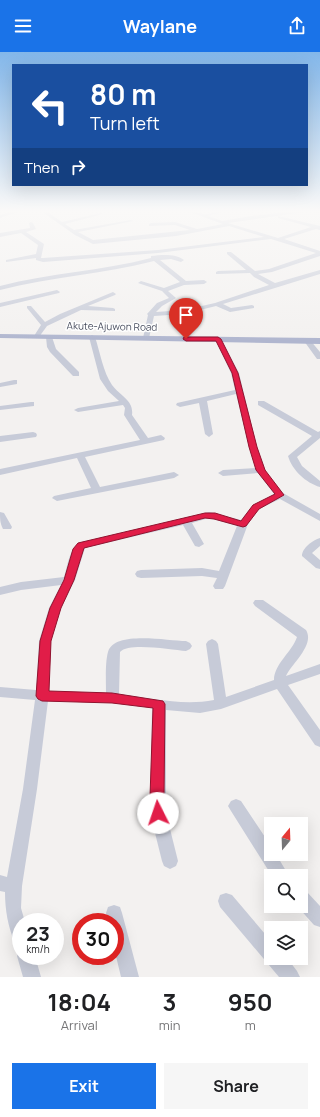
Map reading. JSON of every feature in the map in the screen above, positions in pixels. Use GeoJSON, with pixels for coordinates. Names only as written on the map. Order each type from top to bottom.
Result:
{"type":"FeatureCollection","features":[{"type":"Feature","properties":{"kind":"main road","name":"Akute-Ajuwon Road"},"geometry":{"type":"LineString","coordinates":[[0,336],[320,341]]}},
{"type":"Feature","properties":{"kind":"street"},"geometry":{"type":"LineString","coordinates":[[8,261],[40,255],[38,259],[43,260],[130,254]]}},
{"type":"Feature","properties":{"kind":"street"},"geometry":{"type":"LineString","coordinates":[[149,254],[183,281],[183,284]]}},
{"type":"Feature","properties":{"kind":"street"},"geometry":{"type":"LineString","coordinates":[[230,254],[256,276],[274,285]]}},
{"type":"Feature","properties":{"kind":"street"},"geometry":{"type":"LineString","coordinates":[[218,273],[270,271],[320,254]]}},
{"type":"Feature","properties":{"kind":"street"},"geometry":{"type":"LineString","coordinates":[[0,288],[25,281],[112,270],[155,259],[173,257],[180,260]]}},
{"type":"Feature","properties":{"kind":"street"},"geometry":{"type":"LineString","coordinates":[[150,314],[184,312],[217,304],[274,285],[320,272]]}},
{"type":"Feature","properties":{"kind":"street"},"geometry":{"type":"LineString","coordinates":[[164,290],[183,284],[204,282]]}},
{"type":"Feature","properties":{"kind":"street"},"geometry":{"type":"LineString","coordinates":[[141,283],[164,290],[173,298],[159,304],[150,314],[146,338]]}},
{"type":"Feature","properties":{"kind":"street"},"geometry":{"type":"LineString","coordinates":[[0,305],[57,292]]}},
{"type":"Feature","properties":{"kind":"street"},"geometry":{"type":"LineString","coordinates":[[18,293],[26,299]]}},
{"type":"Feature","properties":{"kind":"street"},"geometry":{"type":"LineString","coordinates":[[37,336],[44,325],[78,308],[112,294]]}},
{"type":"Feature","properties":{"kind":"street"},"geometry":{"type":"LineString","coordinates":[[217,304],[230,310],[252,307]]}},
{"type":"Feature","properties":{"kind":"street"},"geometry":{"type":"LineString","coordinates":[[29,307],[44,325]]}},
{"type":"Feature","properties":{"kind":"street"},"geometry":{"type":"LineString","coordinates":[[78,308],[113,310]]}},
{"type":"Feature","properties":{"kind":"street"},"geometry":{"type":"LineString","coordinates":[[49,337],[51,347],[76,374]]}},
{"type":"Feature","properties":{"kind":"street"},"geometry":{"type":"LineString","coordinates":[[92,337],[104,379],[111,389],[129,408],[128,415],[146,442]]}},
{"type":"Feature","properties":{"kind":"street"},"geometry":{"type":"LineString","coordinates":[[218,339],[235,373],[253,447],[261,470],[280,495],[320,518]]}},
{"type":"Feature","properties":{"kind":"street"},"geometry":{"type":"LineString","coordinates":[[308,341],[320,357]]}},
{"type":"Feature","properties":{"kind":"street"},"geometry":{"type":"LineString","coordinates":[[0,385],[14,382]]}},
{"type":"Feature","properties":{"kind":"street"},"geometry":{"type":"LineString","coordinates":[[180,405],[240,391]]}},
{"type":"Feature","properties":{"kind":"street"},"geometry":{"type":"LineString","coordinates":[[203,400],[209,434]]}},
{"type":"Feature","properties":{"kind":"street"},"geometry":{"type":"LineString","coordinates":[[78,410],[124,402]]}},
{"type":"Feature","properties":{"kind":"street"},"geometry":{"type":"LineString","coordinates":[[261,403],[318,434],[292,456],[295,464],[312,480],[320,484]]}},
{"type":"Feature","properties":{"kind":"street"},"geometry":{"type":"LineString","coordinates":[[0,408],[32,404]]}},
{"type":"Feature","properties":{"kind":"street"},"geometry":{"type":"LineString","coordinates":[[0,439],[33,435]]}},
{"type":"Feature","properties":{"kind":"street"},"geometry":{"type":"LineString","coordinates":[[0,472],[161,438]]}},
{"type":"Feature","properties":{"kind":"street"},"geometry":{"type":"LineString","coordinates":[[80,455],[97,490]]}},
{"type":"Feature","properties":{"kind":"street"},"geometry":{"type":"LineString","coordinates":[[223,473],[261,470]]}},
{"type":"Feature","properties":{"kind":"street"},"geometry":{"type":"LineString","coordinates":[[57,498],[174,475]]}},
{"type":"Feature","properties":{"kind":"street"},"geometry":{"type":"LineString","coordinates":[[219,586],[243,524],[256,507],[280,495]]}},
{"type":"Feature","properties":{"kind":"street"},"geometry":{"type":"LineString","coordinates":[[0,515],[7,527]]}},
{"type":"Feature","properties":{"kind":"street"},"geometry":{"type":"LineString","coordinates":[[14,913],[7,884],[30,789],[42,696],[45,641],[55,608],[69,580],[78,549],[81,546],[209,515],[243,524]]}},
{"type":"Feature","properties":{"kind":"street"},"geometry":{"type":"LineString","coordinates":[[186,521],[199,544]]}},
{"type":"Feature","properties":{"kind":"street"},"geometry":{"type":"LineString","coordinates":[[320,542],[307,552],[307,556],[320,565]]}},
{"type":"Feature","properties":{"kind":"street"},"geometry":{"type":"LineString","coordinates":[[141,574],[202,572],[223,575]]}},
{"type":"Feature","properties":{"kind":"street"},"geometry":{"type":"LineString","coordinates":[[0,591],[21,586],[69,580]]}},
{"type":"Feature","properties":{"kind":"street"},"geometry":{"type":"LineString","coordinates":[[259,603],[302,633],[303,637],[300,646],[280,674],[280,684],[320,741]]}},
{"type":"Feature","properties":{"kind":"street"},"geometry":{"type":"LineString","coordinates":[[112,698],[114,652],[117,647],[123,644],[186,646]]}},
{"type":"Feature","properties":{"kind":"street"},"geometry":{"type":"LineString","coordinates":[[212,644],[221,704]]}},
{"type":"Feature","properties":{"kind":"street"},"geometry":{"type":"LineString","coordinates":[[0,692],[42,696],[112,698],[200,708],[221,704],[320,669]]}},
{"type":"Feature","properties":{"kind":"street"},"geometry":{"type":"LineString","coordinates":[[159,704],[158,813],[170,861]]}},
{"type":"Feature","properties":{"kind":"street"},"geometry":{"type":"LineString","coordinates":[[236,806],[276,869]]}},
{"type":"Feature","properties":{"kind":"street"},"geometry":{"type":"LineString","coordinates":[[226,901],[264,946]]}},
{"type":"Feature","properties":{"kind":"street"},"geometry":{"type":"LineString","coordinates":[[308,906],[320,919]]}},
{"type":"Feature","properties":{"kind":"street"},"geometry":{"type":"LineString","coordinates":[[124,953],[130,977]]}},
{"type":"Feature","properties":{"kind":"street"},"geometry":{"type":"LineString","coordinates":[[29,965],[32,977]]}},
{"type":"Feature","properties":{"kind":"street"},"geometry":{"type":"LineString","coordinates":[[281,965],[291,977]]}},
{"type":"Feature","properties":{"kind":"route"},"geometry":{"type":"LineString","coordinates":[[158,813],[159,704],[84,696],[42,696],[45,641],[55,608],[69,580],[78,549],[81,546],[209,515],[243,524],[256,507],[280,495],[263,475],[261,470],[253,447],[235,373],[218,339],[186,339]]}}]}
